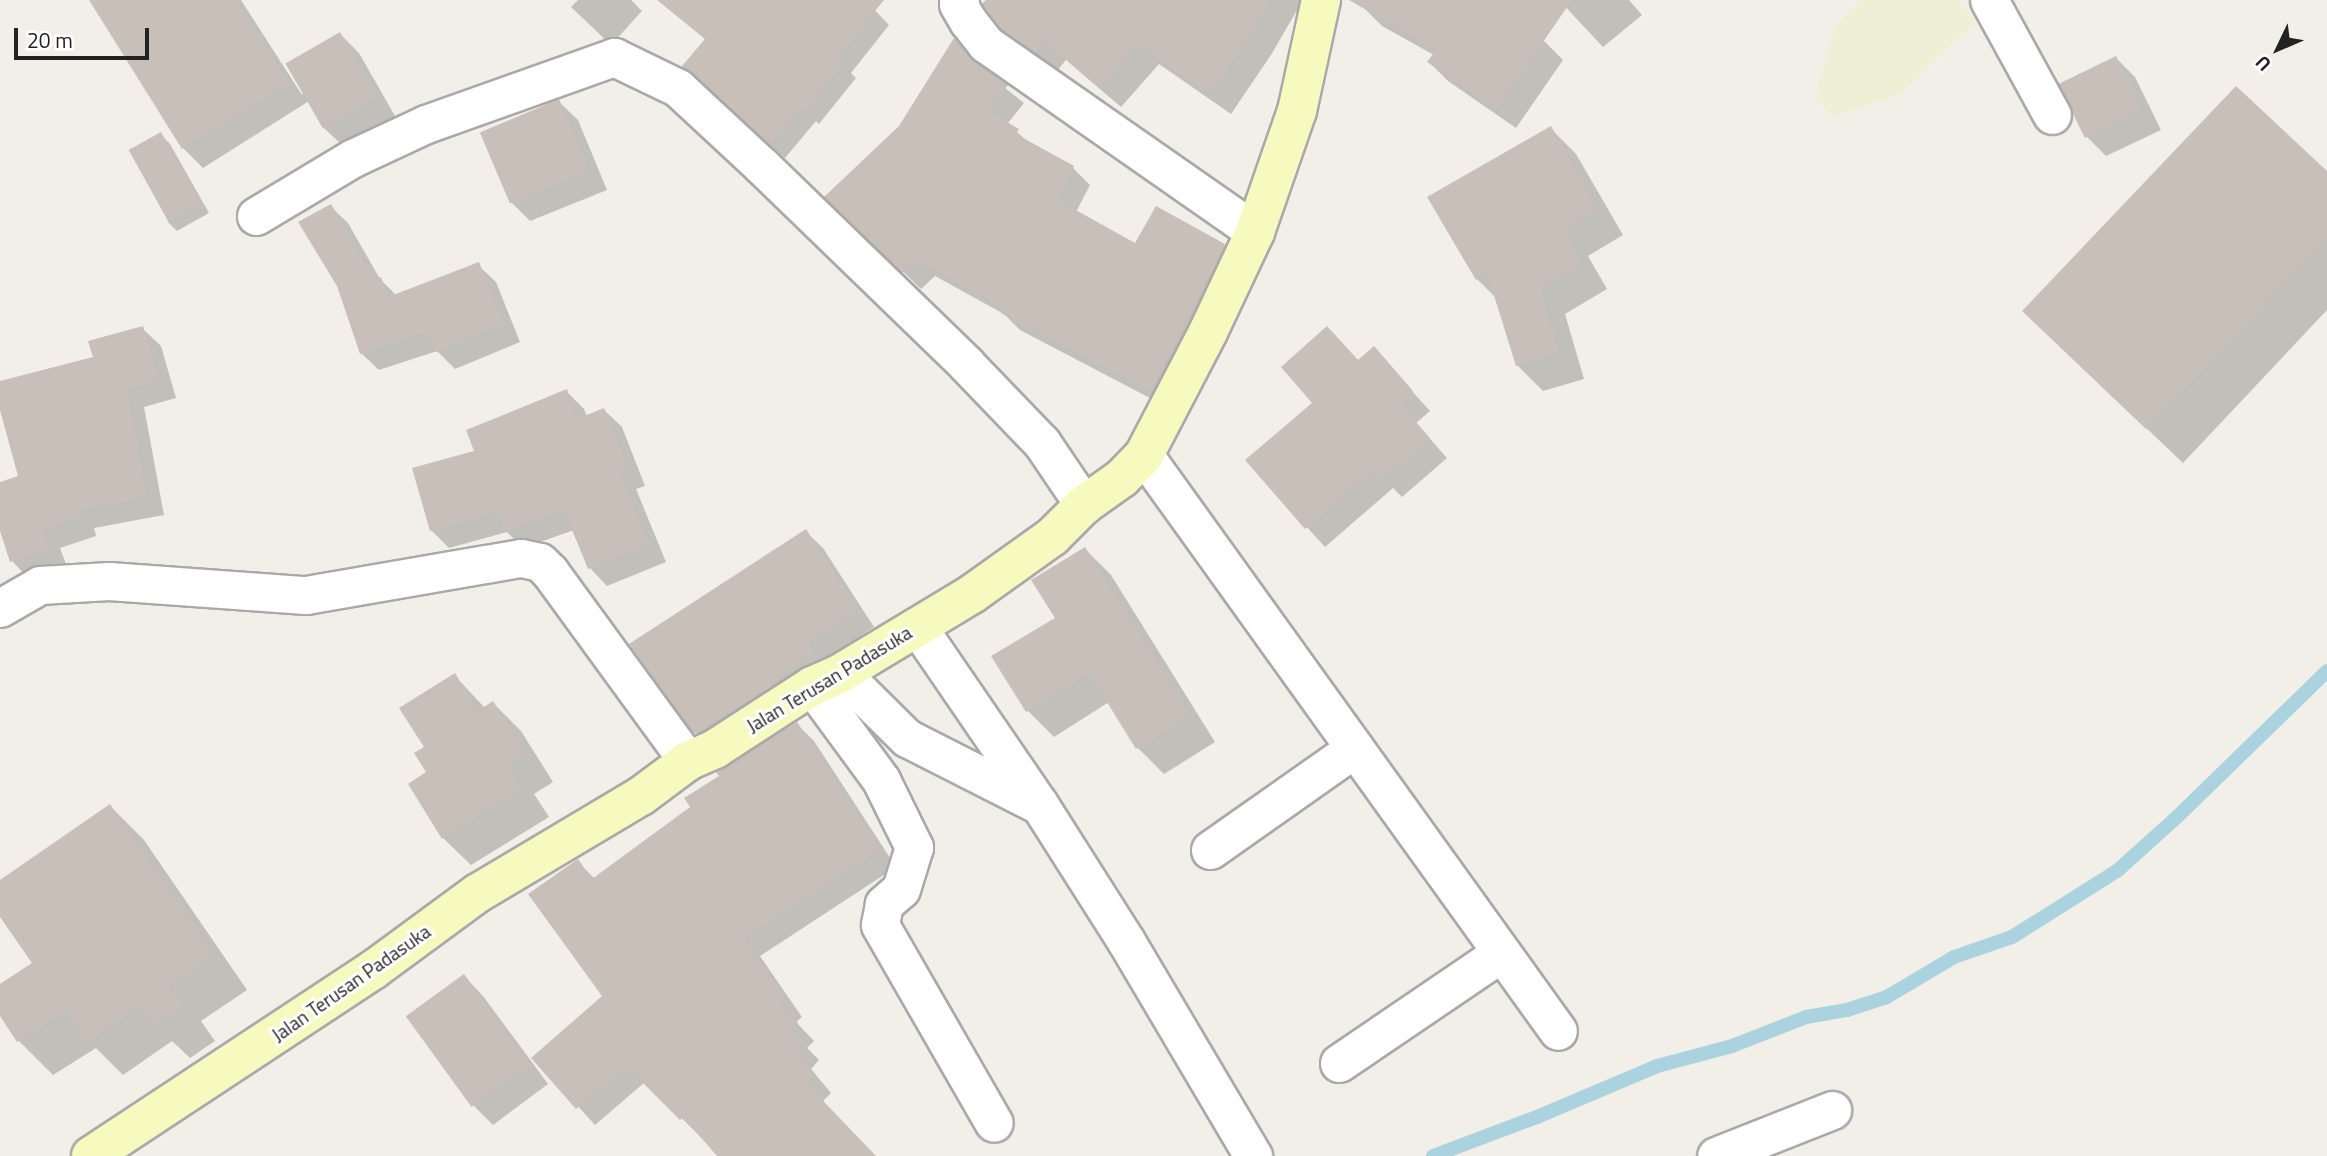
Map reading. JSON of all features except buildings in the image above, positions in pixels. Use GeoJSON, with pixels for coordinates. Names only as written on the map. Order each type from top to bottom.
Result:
{"type":"FeatureCollection","features":[{"type":"Feature","properties":{"kind":"street"},"geometry":{"type":"LineString","coordinates":[[960,0],[958,4],[968,21],[986,44],[1255,232]]}},
{"type":"Feature","properties":{"kind":"street","name":"Jalan Terusan Padasuka"},"geometry":{"type":"LineString","coordinates":[[91,1156],[373,970],[478,893],[642,796],[688,761],[715,749],[972,594],[1052,537],[1084,505],[1122,478],[1144,455],[1209,332],[1255,232],[1297,111],[1321,0]]}},
{"type":"Feature","properties":{"kind":"street"},"geometry":{"type":"LineString","coordinates":[[1989,0],[2052,115]]}},
{"type":"Feature","properties":{"kind":"street"},"geometry":{"type":"LineString","coordinates":[[256,216],[353,158],[426,124],[614,57],[678,89],[762,166],[966,363],[1042,443],[1084,505]]}},
{"type":"Feature","properties":{"kind":"street"},"geometry":{"type":"LineString","coordinates":[[1144,455],[1558,1031]]}},
{"type":"Feature","properties":{"kind":"street"},"geometry":{"type":"LineString","coordinates":[[0,608],[40,585],[109,581],[306,595],[521,558],[540,562],[688,761]]}},
{"type":"Feature","properties":{"kind":"street"},"geometry":{"type":"LineString","coordinates":[[917,626],[1039,804],[1126,942],[1244,1153]]}},
{"type":"Feature","properties":{"kind":"street"},"geometry":{"type":"LineString","coordinates":[[827,679],[907,738],[1039,804]]}},
{"type":"Feature","properties":{"kind":"street"},"geometry":{"type":"LineString","coordinates":[[827,679],[914,847],[901,889],[884,904],[879,919],[880,925],[994,1124]]}},
{"type":"Feature","properties":{"kind":"street"},"geometry":{"type":"LineString","coordinates":[[1210,850],[1355,748]]}},
{"type":"Feature","properties":{"kind":"street"},"geometry":{"type":"LineString","coordinates":[[1339,1063],[1502,953]]}},
{"type":"Feature","properties":{"kind":"street"},"geometry":{"type":"LineString","coordinates":[[1716,1156],[1832,1110]]}},
{"type":"Feature","properties":{"kind":"green space"},"geometry":{"type":"Polygon","coordinates":[[[1860,0],[1958,0],[1978,21],[1898,95],[1832,117],[1815,99],[1834,30],[1860,0]]]}},
{"type":"Feature","properties":{"kind":"waterway"},"geometry":{"type":"LineString","coordinates":[[1433,1156],[1537,1117],[1657,1066],[1732,1046],[1806,1017],[1847,1010],[1885,998],[1954,957],[2012,937],[2117,871],[2178,816],[2327,671]]}}]}
